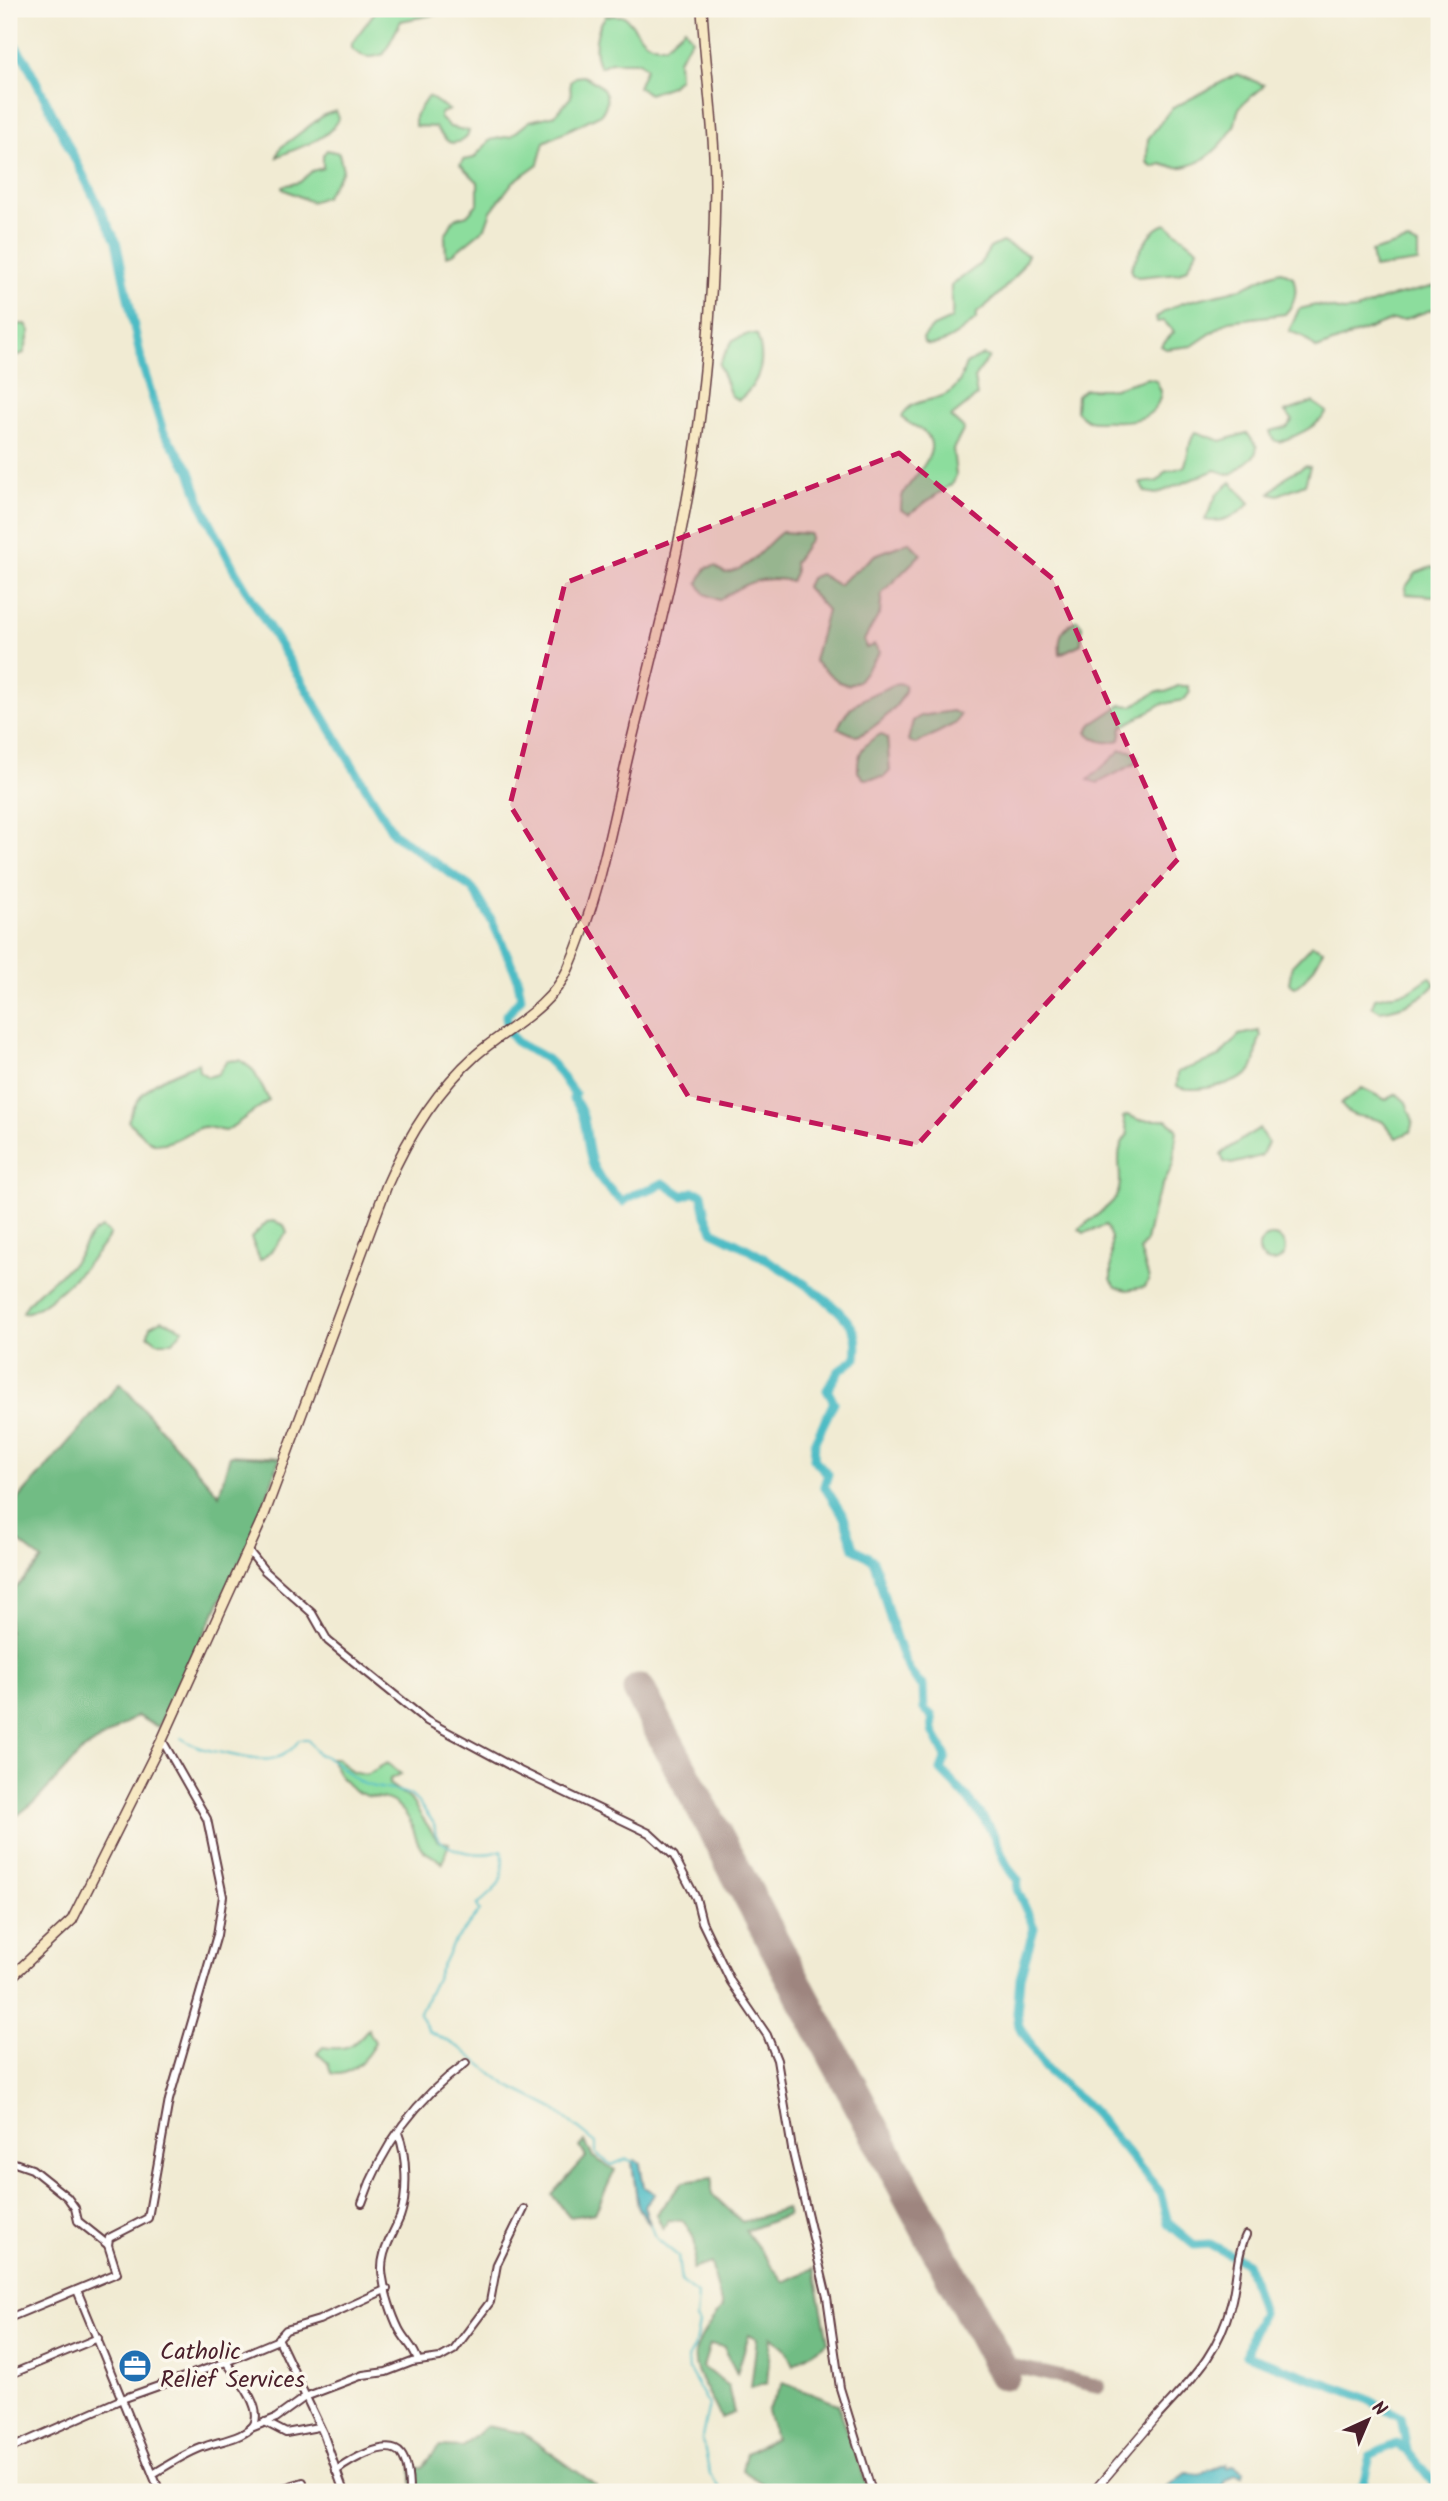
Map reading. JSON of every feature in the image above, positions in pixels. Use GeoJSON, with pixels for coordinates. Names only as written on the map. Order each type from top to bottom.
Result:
{"type":"FeatureCollection","features":[{"type":"Feature","properties":{"kind":"main road"},"geometry":{"type":"LineString","coordinates":[[9,1979],[72,1920],[162,1740],[248,1550],[395,1166],[440,1093],[492,1042],[549,998],[567,972],[609,840],[690,482],[704,369],[715,190],[715,153],[702,9]]}},
{"type":"Feature","properties":{"kind":"street"},"geometry":{"type":"LineString","coordinates":[[248,1550],[264,1570],[312,1613],[328,1641],[427,1721],[552,1787],[649,1833],[674,1856],[696,1898],[702,1922],[731,1982],[766,2035],[776,2060],[792,2149],[827,2297],[840,2388],[872,2492]]}},
{"type":"Feature","properties":{"kind":"street"},"geometry":{"type":"LineString","coordinates":[[107,2245],[109,2238],[148,2218],[169,2100],[217,1935],[223,1896],[207,1819],[162,1740]]}},
{"type":"Feature","properties":{"kind":"street"},"geometry":{"type":"LineString","coordinates":[[362,2203],[380,2158],[419,2101],[466,2063]]}},
{"type":"Feature","properties":{"kind":"street"},"geometry":{"type":"LineString","coordinates":[[398,2133],[404,2148],[406,2167],[401,2213],[386,2246],[382,2277],[399,2331],[416,2351],[418,2361]]}},
{"type":"Feature","properties":{"kind":"street"},"geometry":{"type":"LineString","coordinates":[[9,2161],[32,2169],[67,2197],[75,2208],[78,2221],[107,2245],[117,2273],[9,2318]]}},
{"type":"Feature","properties":{"kind":"street"},"geometry":{"type":"LineString","coordinates":[[153,2474],[183,2456],[234,2438],[276,2418],[305,2397],[363,2375],[440,2358],[454,2350],[490,2302],[497,2264],[524,2208]]}},
{"type":"Feature","properties":{"kind":"street"},"geometry":{"type":"LineString","coordinates":[[1093,2492],[1206,2364],[1219,2342],[1233,2295],[1240,2248],[1246,2235]]}},
{"type":"Feature","properties":{"kind":"street"},"geometry":{"type":"LineString","coordinates":[[9,2449],[122,2399],[226,2362],[278,2338],[286,2330],[319,2320],[387,2289]]}},
{"type":"Feature","properties":{"kind":"street"},"geometry":{"type":"LineString","coordinates":[[77,2290],[160,2492]]}},
{"type":"Feature","properties":{"kind":"street"},"geometry":{"type":"LineString","coordinates":[[278,2338],[344,2492]]}},
{"type":"Feature","properties":{"kind":"street"},"geometry":{"type":"LineString","coordinates":[[9,2375],[98,2339]]}},
{"type":"Feature","properties":{"kind":"street"},"geometry":{"type":"LineString","coordinates":[[226,2362],[254,2406],[255,2421],[251,2428]]}},
{"type":"Feature","properties":{"kind":"street"},"geometry":{"type":"LineString","coordinates":[[265,2422],[286,2433],[318,2427]]}},
{"type":"Feature","properties":{"kind":"street"},"geometry":{"type":"LineString","coordinates":[[336,2471],[376,2449],[397,2451],[403,2455],[409,2492]]}},
{"type":"Feature","properties":{"kind":"street"},"geometry":{"type":"LineString","coordinates":[[271,2492],[303,2482]]}},
{"type":"Feature","properties":{"kind":"highlighted area"},"geometry":{"type":"Polygon","coordinates":[[[899,453],[1053,579],[1178,859],[917,1145],[688,1096],[510,805],[565,583],[899,453]]]}},
{"type":"Feature","properties":{"kind":"green space"},"geometry":{"type":"Polygon","coordinates":[[[377,9],[444,9],[438,14],[401,21],[384,54],[363,56],[352,49],[352,43],[377,9]]]}},
{"type":"Feature","properties":{"kind":"green space"},"geometry":{"type":"Polygon","coordinates":[[[606,16],[624,16],[640,36],[656,45],[665,46],[685,28],[692,39],[678,60],[679,78],[671,86],[649,94],[638,87],[646,68],[639,62],[611,62],[600,67],[596,55],[596,41],[599,27],[606,16]]]}},
{"type":"Feature","properties":{"kind":"green space"},"geometry":{"type":"Polygon","coordinates":[[[1237,74],[1264,85],[1240,107],[1234,126],[1220,146],[1202,160],[1182,167],[1161,164],[1153,167],[1147,162],[1148,139],[1171,109],[1237,74]]]}},
{"type":"Feature","properties":{"kind":"green space"},"geometry":{"type":"Polygon","coordinates":[[[583,76],[604,90],[606,101],[601,114],[544,142],[538,164],[513,182],[491,211],[485,228],[453,254],[446,256],[445,236],[454,219],[467,215],[478,203],[478,182],[460,165],[463,160],[474,158],[490,140],[511,136],[530,121],[555,115],[571,97],[570,82],[575,77],[583,76]]]}},
{"type":"Feature","properties":{"kind":"green space"},"geometry":{"type":"Polygon","coordinates":[[[428,96],[449,110],[441,113],[440,118],[450,127],[469,131],[467,137],[452,143],[435,127],[415,126],[415,116],[428,96]]]}},
{"type":"Feature","properties":{"kind":"green space"},"geometry":{"type":"Polygon","coordinates":[[[336,111],[339,118],[328,132],[277,157],[280,148],[324,115],[336,111]]]}},
{"type":"Feature","properties":{"kind":"green space"},"geometry":{"type":"Polygon","coordinates":[[[327,150],[339,153],[343,170],[325,197],[311,202],[283,189],[283,186],[300,182],[312,171],[323,168],[323,155],[327,150]]]}},
{"type":"Feature","properties":{"kind":"green space"},"geometry":{"type":"Polygon","coordinates":[[[1166,224],[1198,249],[1187,269],[1179,273],[1138,277],[1133,274],[1131,268],[1137,256],[1154,231],[1166,224]]]}},
{"type":"Feature","properties":{"kind":"green space"},"geometry":{"type":"Polygon","coordinates":[[[1408,241],[1418,246],[1418,262],[1374,268],[1371,252],[1408,241]]]}},
{"type":"Feature","properties":{"kind":"green space"},"geometry":{"type":"Polygon","coordinates":[[[1002,242],[1028,255],[1012,279],[977,313],[976,319],[958,333],[937,344],[924,343],[923,338],[933,327],[951,319],[951,286],[980,264],[990,248],[1002,242]]]}},
{"type":"Feature","properties":{"kind":"green space"},"geometry":{"type":"Polygon","coordinates":[[[1281,271],[1293,277],[1295,287],[1294,301],[1285,314],[1229,321],[1192,346],[1166,349],[1161,346],[1174,332],[1164,321],[1157,322],[1156,318],[1165,312],[1183,303],[1241,288],[1281,271]]]}},
{"type":"Feature","properties":{"kind":"green space"},"geometry":{"type":"Polygon","coordinates":[[[1439,285],[1439,307],[1403,320],[1392,320],[1317,349],[1302,336],[1289,331],[1299,309],[1316,305],[1343,311],[1357,310],[1383,299],[1439,285]]]}},
{"type":"Feature","properties":{"kind":"green space"},"geometry":{"type":"Polygon","coordinates":[[[26,324],[30,331],[24,353],[9,359],[9,325],[26,324]]]}},
{"type":"Feature","properties":{"kind":"green space"},"geometry":{"type":"Polygon","coordinates":[[[749,334],[757,335],[760,344],[760,370],[752,386],[739,400],[731,396],[719,364],[733,340],[749,334]]]}},
{"type":"Feature","properties":{"kind":"green space"},"geometry":{"type":"Polygon","coordinates":[[[983,355],[989,357],[974,378],[977,396],[951,417],[964,429],[953,449],[956,475],[953,483],[909,514],[901,510],[902,496],[925,464],[931,447],[930,439],[924,432],[902,417],[913,405],[943,396],[950,391],[959,383],[966,364],[983,355]]]}},
{"type":"Feature","properties":{"kind":"green space"},"geometry":{"type":"Polygon","coordinates":[[[1148,378],[1156,380],[1161,391],[1155,408],[1144,417],[1129,421],[1092,421],[1076,411],[1077,395],[1085,389],[1111,389],[1148,378]]]}},
{"type":"Feature","properties":{"kind":"green space"},"geometry":{"type":"Polygon","coordinates":[[[1313,402],[1327,412],[1318,422],[1286,440],[1273,440],[1270,431],[1287,427],[1293,420],[1285,412],[1313,402]]]}},
{"type":"Feature","properties":{"kind":"green space"},"geometry":{"type":"Polygon","coordinates":[[[1196,432],[1221,441],[1247,433],[1257,447],[1255,455],[1231,475],[1215,470],[1156,494],[1145,492],[1140,483],[1158,481],[1165,472],[1184,467],[1191,440],[1196,432]]]}},
{"type":"Feature","properties":{"kind":"green space"},"geometry":{"type":"Polygon","coordinates":[[[1305,466],[1310,467],[1305,484],[1278,495],[1270,493],[1288,475],[1305,466]]]}},
{"type":"Feature","properties":{"kind":"green space"},"geometry":{"type":"Polygon","coordinates":[[[1231,482],[1250,503],[1229,518],[1205,520],[1217,494],[1231,482]]]}},
{"type":"Feature","properties":{"kind":"green space"},"geometry":{"type":"Polygon","coordinates":[[[782,532],[810,534],[810,539],[794,563],[795,573],[791,581],[771,579],[753,582],[719,600],[705,594],[698,583],[706,568],[715,566],[725,573],[734,571],[756,557],[782,532]]]}},
{"type":"Feature","properties":{"kind":"green space"},"geometry":{"type":"Polygon","coordinates":[[[909,542],[921,554],[882,593],[880,613],[864,640],[866,648],[874,645],[880,652],[858,681],[848,685],[839,682],[814,661],[827,610],[806,587],[810,578],[820,574],[838,585],[875,555],[909,542]]]}},
{"type":"Feature","properties":{"kind":"green space"},"geometry":{"type":"Polygon","coordinates":[[[1431,567],[1439,569],[1439,591],[1433,596],[1406,594],[1405,588],[1416,573],[1431,567]]]}},
{"type":"Feature","properties":{"kind":"green space"},"geometry":{"type":"Polygon","coordinates":[[[1077,620],[1082,626],[1081,644],[1060,654],[1062,634],[1067,626],[1077,620]]]}},
{"type":"Feature","properties":{"kind":"green space"},"geometry":{"type":"Polygon","coordinates":[[[898,683],[905,685],[901,699],[870,729],[856,736],[838,728],[855,704],[898,683]]]}},
{"type":"Feature","properties":{"kind":"green space"},"geometry":{"type":"Polygon","coordinates":[[[1178,686],[1188,686],[1190,692],[1184,700],[1162,704],[1122,727],[1120,740],[1102,742],[1087,732],[1092,724],[1121,705],[1132,706],[1158,691],[1166,692],[1178,686]]]}},
{"type":"Feature","properties":{"kind":"green space"},"geometry":{"type":"Polygon","coordinates":[[[953,711],[960,715],[956,723],[916,744],[908,741],[913,721],[921,716],[953,711]]]}},
{"type":"Feature","properties":{"kind":"green space"},"geometry":{"type":"Polygon","coordinates":[[[881,734],[887,738],[890,771],[884,777],[864,779],[858,772],[860,754],[870,741],[881,734]]]}},
{"type":"Feature","properties":{"kind":"green space"},"geometry":{"type":"Polygon","coordinates":[[[1121,750],[1131,751],[1138,757],[1136,763],[1098,783],[1088,780],[1121,750]]]}},
{"type":"Feature","properties":{"kind":"green space"},"geometry":{"type":"Polygon","coordinates":[[[1312,945],[1323,950],[1311,971],[1295,987],[1289,983],[1292,966],[1312,945]]]}},
{"type":"Feature","properties":{"kind":"green space"},"geometry":{"type":"Polygon","coordinates":[[[1430,977],[1435,984],[1424,995],[1410,1002],[1380,1011],[1372,1006],[1375,998],[1409,991],[1430,977]]]}},
{"type":"Feature","properties":{"kind":"green space"},"geometry":{"type":"Polygon","coordinates":[[[1259,1031],[1261,1036],[1255,1064],[1250,1072],[1225,1084],[1192,1089],[1177,1086],[1178,1072],[1219,1057],[1239,1035],[1259,1031]]]}},
{"type":"Feature","properties":{"kind":"green space"},"geometry":{"type":"Polygon","coordinates":[[[240,1060],[253,1070],[269,1100],[226,1131],[203,1127],[174,1140],[156,1144],[149,1141],[128,1121],[139,1098],[164,1078],[198,1063],[199,1071],[208,1077],[218,1074],[227,1061],[240,1060]]]}},
{"type":"Feature","properties":{"kind":"green space"},"geometry":{"type":"Polygon","coordinates":[[[1362,1088],[1386,1100],[1397,1094],[1406,1102],[1413,1121],[1410,1132],[1396,1138],[1383,1122],[1354,1115],[1345,1109],[1341,1104],[1362,1088]]]}},
{"type":"Feature","properties":{"kind":"green space"},"geometry":{"type":"Polygon","coordinates":[[[1128,1115],[1139,1120],[1167,1120],[1177,1129],[1173,1164],[1155,1201],[1146,1241],[1140,1250],[1149,1279],[1145,1287],[1127,1290],[1116,1287],[1111,1279],[1111,1238],[1106,1225],[1084,1233],[1079,1229],[1109,1205],[1118,1193],[1120,1151],[1128,1134],[1123,1117],[1128,1115]]]}},
{"type":"Feature","properties":{"kind":"green space"},"geometry":{"type":"Polygon","coordinates":[[[1259,1129],[1268,1143],[1261,1156],[1232,1164],[1224,1162],[1221,1155],[1223,1153],[1259,1129]]]}},
{"type":"Feature","properties":{"kind":"green space"},"geometry":{"type":"Polygon","coordinates":[[[267,1222],[284,1225],[287,1233],[268,1255],[260,1260],[251,1238],[267,1222]]]}},
{"type":"Feature","properties":{"kind":"green space"},"geometry":{"type":"Polygon","coordinates":[[[102,1228],[110,1234],[83,1268],[44,1303],[23,1313],[36,1295],[75,1261],[91,1235],[102,1228]]]}},
{"type":"Feature","properties":{"kind":"green space"},"geometry":{"type":"Polygon","coordinates":[[[1272,1236],[1281,1240],[1285,1249],[1281,1258],[1272,1262],[1263,1258],[1259,1249],[1263,1240],[1272,1236]]]}},
{"type":"Feature","properties":{"kind":"green space"},"geometry":{"type":"Polygon","coordinates":[[[162,1320],[183,1329],[173,1342],[157,1342],[148,1335],[150,1326],[162,1320]]]}},
{"type":"Feature","properties":{"kind":"green space"},"geometry":{"type":"Polygon","coordinates":[[[120,1383],[219,1495],[230,1455],[280,1458],[255,1531],[158,1727],[137,1716],[81,1752],[38,1799],[9,1822],[9,1595],[42,1560],[9,1534],[9,1510],[120,1383]]]}},
{"type":"Feature","properties":{"kind":"green space"},"geometry":{"type":"Polygon","coordinates":[[[331,1758],[337,1758],[352,1772],[366,1775],[387,1763],[401,1774],[390,1779],[389,1784],[410,1799],[438,1841],[449,1843],[442,1863],[420,1847],[408,1818],[397,1805],[352,1788],[337,1772],[331,1758]]]}},
{"type":"Feature","properties":{"kind":"green space"},"geometry":{"type":"Polygon","coordinates":[[[368,2029],[375,2042],[363,2060],[344,2073],[331,2073],[328,2063],[317,2053],[323,2047],[348,2046],[368,2029]]]}},
{"type":"Feature","properties":{"kind":"green space"},"geometry":{"type":"Polygon","coordinates":[[[585,2141],[593,2157],[615,2170],[595,2213],[570,2217],[552,2195],[586,2157],[580,2147],[585,2141]]]}},
{"type":"Feature","properties":{"kind":"green space"},"geometry":{"type":"Polygon","coordinates":[[[712,2178],[712,2194],[742,2222],[786,2209],[788,2215],[746,2231],[784,2282],[814,2268],[828,2342],[793,2365],[785,2348],[771,2336],[767,2383],[751,2388],[757,2338],[749,2334],[737,2374],[724,2347],[710,2344],[703,2367],[728,2386],[734,2413],[721,2418],[695,2362],[699,2341],[722,2307],[711,2263],[693,2269],[695,2244],[688,2227],[683,2221],[668,2220],[663,2229],[656,2214],[683,2182],[712,2178]]]}},
{"type":"Feature","properties":{"kind":"green space"},"geometry":{"type":"Polygon","coordinates":[[[783,2383],[838,2404],[869,2492],[765,2492],[763,2484],[742,2470],[746,2453],[775,2438],[767,2411],[783,2383]]]}},
{"type":"Feature","properties":{"kind":"green space"},"geometry":{"type":"Polygon","coordinates":[[[486,2426],[523,2433],[597,2486],[597,2492],[412,2492],[412,2467],[423,2467],[440,2446],[463,2447],[486,2426]]]}},
{"type":"Feature","properties":{"kind":"water"},"geometry":{"type":"Polygon","coordinates":[[[635,2160],[640,2164],[644,2187],[655,2194],[644,2207],[651,2226],[638,2207],[632,2163],[635,2160]]]}},
{"type":"Feature","properties":{"kind":"water"},"geometry":{"type":"Polygon","coordinates":[[[1226,2464],[1226,2468],[1234,2465],[1244,2472],[1242,2476],[1236,2474],[1226,2481],[1220,2492],[1159,2492],[1186,2473],[1200,2474],[1226,2464]]]}},
{"type":"Feature","properties":{"kind":"waterway"},"geometry":{"type":"LineString","coordinates":[[9,37],[26,61],[116,241],[142,364],[163,431],[189,469],[203,508],[235,571],[394,834],[473,889],[492,921],[517,976],[521,998],[506,1016],[511,1036],[522,1046],[550,1062],[575,1094],[573,1099],[582,1114],[591,1160],[600,1178],[623,1202],[663,1183],[683,1196],[693,1192],[702,1194],[706,1216],[714,1232],[794,1276],[835,1307],[849,1322],[856,1336],[856,1358],[839,1371],[827,1390],[834,1402],[815,1441],[814,1459],[828,1474],[824,1486],[844,1517],[854,1548],[873,1560],[899,1646],[906,1663],[923,1686],[924,1709],[932,1716],[933,1731],[946,1757],[941,1770],[985,1820],[1002,1856],[1018,1880],[1017,1889],[1034,1928],[1020,1977],[1017,2013],[1019,2026],[1045,2068],[1090,2108],[1160,2192],[1168,2223],[1194,2245],[1210,2244],[1247,2263],[1262,2313],[1252,2333],[1247,2355],[1361,2396],[1401,2417],[1407,2450],[1434,2483],[1437,2492]]}},
{"type":"Feature","properties":{"kind":"waterway"},"geometry":{"type":"LineString","coordinates":[[181,1738],[206,1749],[264,1760],[283,1755],[299,1740],[308,1740],[318,1754],[330,1759],[362,1783],[410,1795],[434,1824],[436,1835],[448,1846],[476,1854],[502,1850],[503,1869],[500,1882],[477,1905],[480,1911],[452,1945],[419,2014],[429,2031],[460,2048],[507,2085],[554,2109],[596,2143],[596,2154],[612,2165],[626,2159],[634,2162]]}},
{"type":"Feature","properties":{"kind":"waterway"},"geometry":{"type":"LineString","coordinates":[[651,2224],[656,2238],[678,2256],[681,2282],[698,2295],[696,2319],[699,2324],[694,2348],[688,2359],[689,2370],[709,2405],[702,2437],[710,2474],[723,2492]]}},
{"type":"Feature","properties":{"kind":"waterway"},"geometry":{"type":"LineString","coordinates":[[1355,2492],[1363,2485],[1370,2456],[1396,2444],[1407,2450]]}},
{"type":"Feature","properties":{"kind":"taxiway"},"geometry":{"type":"LineString","coordinates":[[997,2362],[1098,2386]]}},
{"type":"Feature","properties":{"kind":"runway"},"geometry":{"type":"LineString","coordinates":[[639,1690],[1004,2374]]}},
{"type":"Feature","properties":{"kind":"place","name":"Catholic Relief Services"},"geometry":{"type":"Point","coordinates":[135,2366]}}]}
